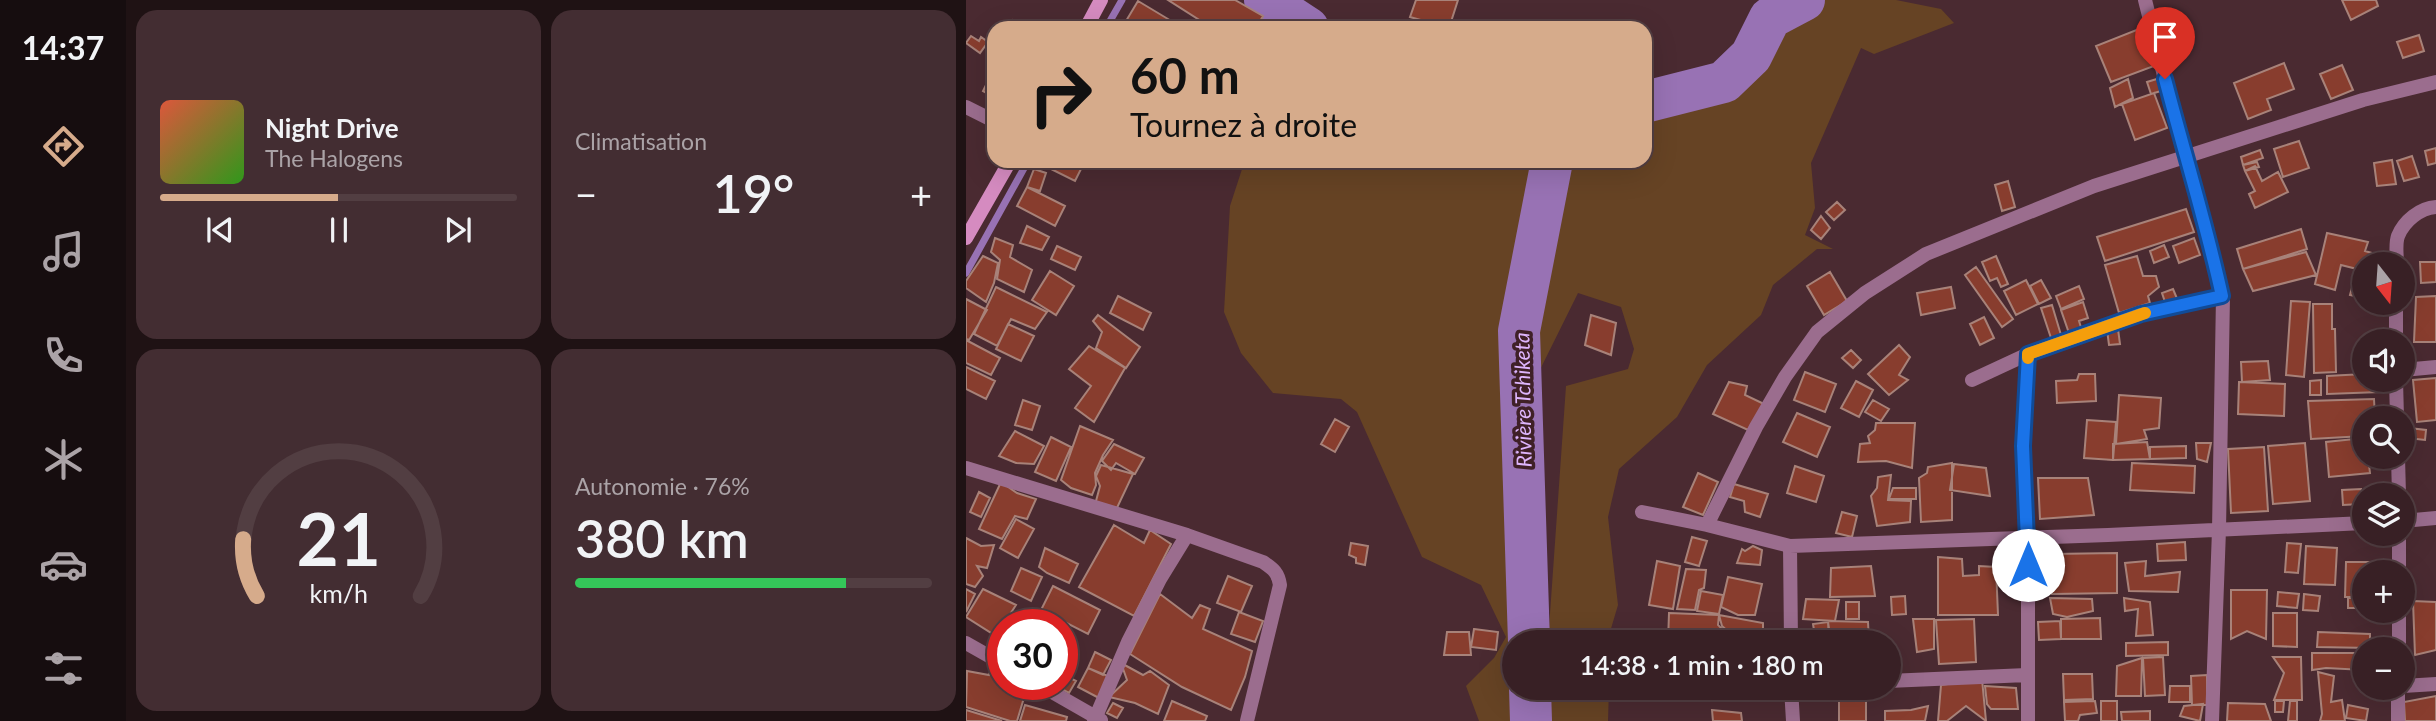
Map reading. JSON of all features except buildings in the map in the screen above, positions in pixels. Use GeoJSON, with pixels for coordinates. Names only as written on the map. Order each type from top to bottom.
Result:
{"type":"FeatureCollection","features":[{"type":"Feature","properties":{"kind":"main road"},"geometry":{"type":"LineString","coordinates":[[1090,21],[1101,0]]}},
{"type":"Feature","properties":{"kind":"main road"},"geometry":{"type":"LineString","coordinates":[[966,238],[1006,168]]}},
{"type":"Feature","properties":{"kind":"street"},"geometry":{"type":"LineString","coordinates":[[2144,0],[2185,159],[2208,233],[2222,296],[2219,530],[2212,721]]}},
{"type":"Feature","properties":{"kind":"street"},"geometry":{"type":"LineString","coordinates":[[1707,524],[1756,427],[1785,377],[1817,331],[1865,293],[1926,254],[2094,186],[2363,100],[2436,82]]}},
{"type":"Feature","properties":{"kind":"street"},"geometry":{"type":"LineString","coordinates":[[966,107],[987,118]]}},
{"type":"Feature","properties":{"kind":"street"},"geometry":{"type":"LineString","coordinates":[[2397,252],[2397,237],[2409,219],[2426,207],[2436,207]]}},
{"type":"Feature","properties":{"kind":"street"},"geometry":{"type":"LineString","coordinates":[[1972,380],[2028,354],[2141,314],[2222,296]]}},
{"type":"Feature","properties":{"kind":"street"},"geometry":{"type":"LineString","coordinates":[[2028,354],[2023,446],[2028,538],[2028,721]]}},
{"type":"Feature","properties":{"kind":"street"},"geometry":{"type":"LineString","coordinates":[[2415,369],[2436,367]]}},
{"type":"Feature","properties":{"kind":"street"},"geometry":{"type":"LineString","coordinates":[[966,468],[1187,535],[1263,562],[1274,569],[1280,584],[1247,721]]}},
{"type":"Feature","properties":{"kind":"street"},"geometry":{"type":"LineString","coordinates":[[1642,513],[1707,524],[1790,546],[2352,524]]}},
{"type":"Feature","properties":{"kind":"street"},"geometry":{"type":"LineString","coordinates":[[2415,520],[2436,519]]}},
{"type":"Feature","properties":{"kind":"street"},"geometry":{"type":"LineString","coordinates":[[1064,700],[1097,720],[1128,642],[1160,579],[1187,535]]}},
{"type":"Feature","properties":{"kind":"street"},"geometry":{"type":"LineString","coordinates":[[1790,546],[1791,630]]}},
{"type":"Feature","properties":{"kind":"street"},"geometry":{"type":"LineString","coordinates":[[966,643],[987,655]]}},
{"type":"Feature","properties":{"kind":"street"},"geometry":{"type":"LineString","coordinates":[[1901,680],[2027,675]]}},
{"type":"Feature","properties":{"kind":"street"},"geometry":{"type":"LineString","coordinates":[[2415,686],[2436,684]]}},
{"type":"Feature","properties":{"kind":"street"},"geometry":{"type":"LineString","coordinates":[[1792,700],[1793,721]]}},
{"type":"Feature","properties":{"kind":"street"},"geometry":{"type":"LineString","coordinates":[[2398,721],[2400,700]]}},
{"type":"Feature","properties":{"kind":"shaded area"},"geometry":{"type":"Polygon","coordinates":[[[1801,0],[1896,0],[1941,9],[1954,23],[1874,54],[1861,48],[1811,163],[1815,208],[1805,235],[1833,249],[1817,249],[1773,285],[1761,315],[1707,365],[1677,417],[1619,469],[1608,517],[1618,605],[1611,630],[1549,630],[1566,386],[1628,369],[1634,349],[1621,307],[1578,293],[1525,400],[1532,458],[1524,530],[1525,630],[1503,630],[1481,585],[1422,557],[1357,412],[1341,399],[1273,393],[1241,353],[1224,312],[1230,206],[1242,168],[1652,168],[1652,93],[1711,82],[1756,50],[1780,9],[1801,0]]]}},
{"type":"Feature","properties":{"kind":"shaded area"},"geometry":{"type":"Polygon","coordinates":[[[1502,644],[1502,700],[1523,700],[1520,721],[1479,721],[1466,686],[1494,658],[1502,644]]]}},
{"type":"Feature","properties":{"kind":"shaded area"},"geometry":{"type":"Polygon","coordinates":[[[1547,700],[1609,700],[1608,721],[1548,721],[1547,700]]]}},
{"type":"Feature","properties":{"kind":"waterway"},"geometry":{"type":"LineString","coordinates":[[1110,21],[1122,0]]}},
{"type":"Feature","properties":{"kind":"waterway"},"geometry":{"type":"LineString","coordinates":[[1265,0],[1297,21]]}},
{"type":"Feature","properties":{"kind":"waterway"},"geometry":{"type":"LineString","coordinates":[[1652,100],[1724,82],[1751,56],[1770,18],[1804,0]]}},
{"type":"Feature","properties":{"kind":"waterway"},"geometry":{"type":"LineString","coordinates":[[966,273],[1024,168]]}},
{"type":"Feature","properties":{"kind":"waterway","name":"Rivière Tchiketa"},"geometry":{"type":"LineString","coordinates":[[1529,630],[1519,331],[1551,168]]}},
{"type":"Feature","properties":{"kind":"waterway","name":"Rivière Tchiketa"},"geometry":{"type":"LineString","coordinates":[[1530,700],[1531,721]]}},
{"type":"Feature","properties":{"kind":"slow traffic"},"geometry":{"type":"LineString","coordinates":[[2028,358],[2028,354],[2145,313]]}},
{"type":"Feature","properties":{"kind":"route"},"geometry":{"type":"LineString","coordinates":[[2028,565],[2023,446],[2028,354],[2141,314],[2222,296],[2208,233],[2185,159],[2165,79]]}}]}
